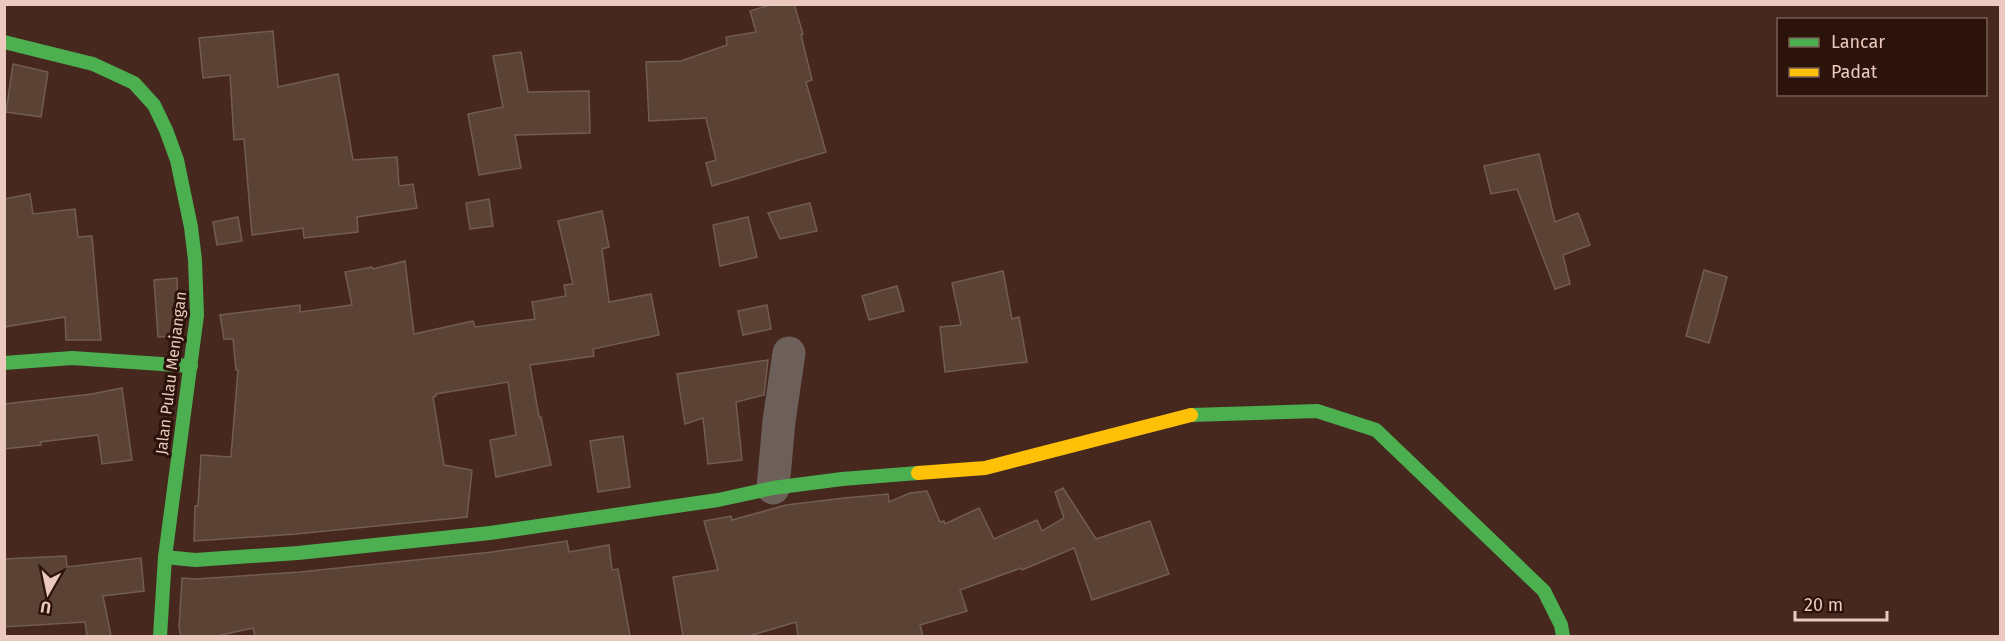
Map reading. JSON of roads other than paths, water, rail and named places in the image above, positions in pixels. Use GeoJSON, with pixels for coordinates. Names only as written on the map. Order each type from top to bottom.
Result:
{"type":"FeatureCollection","features":[{"type":"Feature","properties":{"kind":"street","name":"Jalan Pulau Menjangan"},"geometry":{"type":"LineString","coordinates":[[4,42],[102,66],[137,85],[156,106],[175,158],[193,238],[198,285],[191,366],[179,439],[165,557],[160,636]]}},
{"type":"Feature","properties":{"kind":"street"},"geometry":{"type":"LineString","coordinates":[[773,488],[779,421],[789,353]]}},
{"type":"Feature","properties":{"kind":"street"},"geometry":{"type":"LineString","coordinates":[[4,363],[72,358],[191,366]]}},
{"type":"Feature","properties":{"kind":"street"},"geometry":{"type":"LineString","coordinates":[[165,557],[195,560],[266,556],[490,533],[694,504],[773,488],[842,479],[985,468],[1196,414],[1317,411],[1376,430],[1544,591],[1561,625],[1563,636]]}}]}
